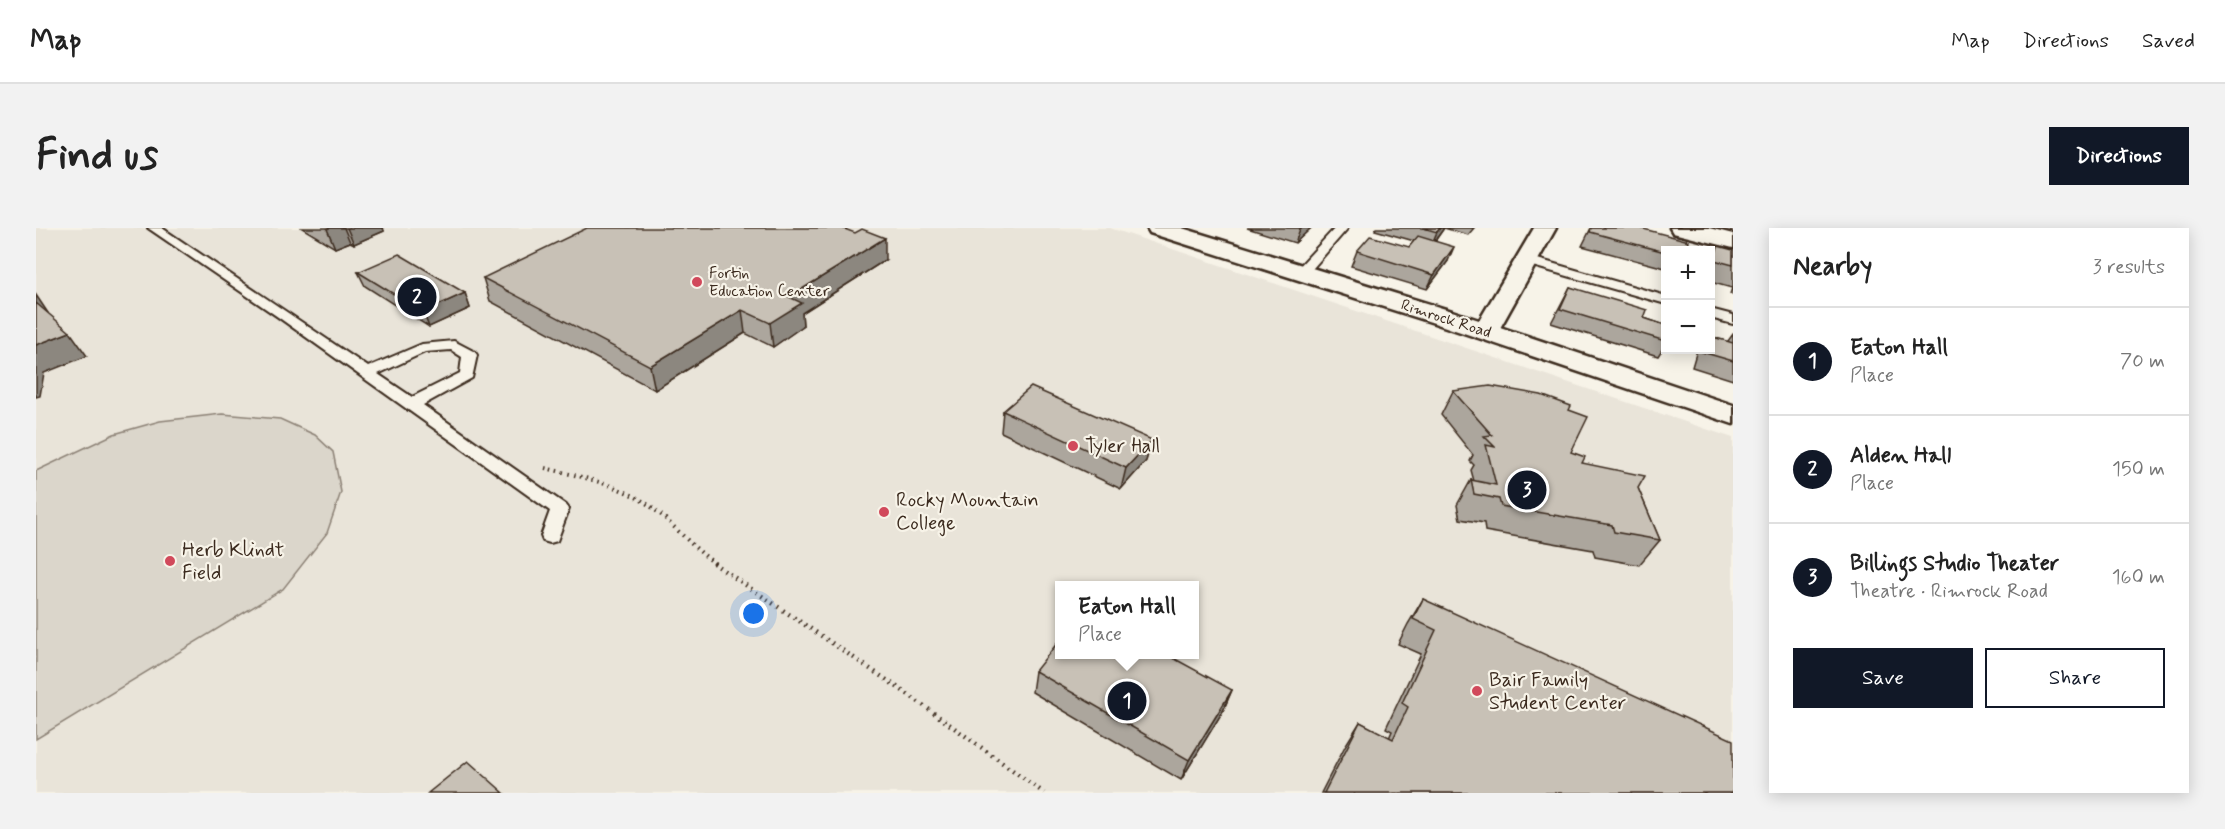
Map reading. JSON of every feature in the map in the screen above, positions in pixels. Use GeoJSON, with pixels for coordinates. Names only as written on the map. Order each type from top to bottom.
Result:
{"type":"FeatureCollection","features":[{"type":"Feature","properties":{"kind":"main road","name":"Rimrock Road"},"geometry":{"type":"LineString","coordinates":[[1158,228],[1486,332],[1733,415]]}},
{"type":"Feature","properties":{"kind":"main road"},"geometry":{"type":"LineString","coordinates":[[1486,332],[1545,228]]}},
{"type":"Feature","properties":{"kind":"main road"},"geometry":{"type":"LineString","coordinates":[[1681,228],[1733,242]]}},
{"type":"Feature","properties":{"kind":"lane"},"geometry":{"type":"LineString","coordinates":[[154,228],[283,314],[560,509],[550,536]]}},
{"type":"Feature","properties":{"kind":"lane"},"geometry":{"type":"LineString","coordinates":[[1300,273],[1342,228]]}},
{"type":"Feature","properties":{"kind":"lane"},"geometry":{"type":"LineString","coordinates":[[1527,260],[1661,299]]}},
{"type":"Feature","properties":{"kind":"lane"},"geometry":{"type":"LineString","coordinates":[[1715,315],[1733,320]]}},
{"type":"Feature","properties":{"kind":"lane"},"geometry":{"type":"LineString","coordinates":[[367,373],[422,348],[454,345],[470,355],[467,375],[412,404]]}},
{"type":"Feature","properties":{"kind":"path"},"geometry":{"type":"LineString","coordinates":[[538,466],[598,480],[649,505],[696,551],[909,695],[1044,793]]}},
{"type":"Feature","properties":{"kind":"shaded area","name":"Rocky Mountain College"},"geometry":{"type":"Polygon","coordinates":[[[36,228],[1110,228],[1733,438],[1733,793],[36,793],[36,228]]]}},
{"type":"Feature","properties":{"kind":"shaded area","name":"Herb Klindt Field"},"geometry":{"type":"Polygon","coordinates":[[[222,414],[280,419],[315,435],[333,452],[341,492],[327,533],[283,589],[36,739],[36,471],[114,434],[160,421],[222,414]]]}},
{"type":"Feature","properties":{"kind":"building"},"geometry":{"type":"Polygon","coordinates":[[[587,228],[842,228],[855,233],[862,229],[885,238],[789,297],[802,303],[770,323],[742,310],[650,366],[483,278],[587,228]]]}},
{"type":"Feature","properties":{"kind":"building"},"geometry":{"type":"Polygon","coordinates":[[[1423,228],[1440,228],[1437,232],[1423,228]]]}},
{"type":"Feature","properties":{"kind":"building"},"geometry":{"type":"Polygon","coordinates":[[[1591,228],[1640,228],[1689,241],[1687,246],[1661,246],[1661,251],[1590,232],[1591,228]]]}},
{"type":"Feature","properties":{"kind":"building"},"geometry":{"type":"Polygon","coordinates":[[[1370,236],[1409,247],[1418,236],[1454,247],[1434,275],[1357,251],[1370,236]]]}},
{"type":"Feature","properties":{"kind":"building"},"geometry":{"type":"Polygon","coordinates":[[[1718,246],[1733,250],[1733,265],[1715,260],[1718,246]]]}},
{"type":"Feature","properties":{"kind":"building"},"geometry":{"type":"Polygon","coordinates":[[[399,254],[465,293],[423,312],[358,272],[399,254]]]}},
{"type":"Feature","properties":{"kind":"building"},"geometry":{"type":"Polygon","coordinates":[[[1570,287],[1647,310],[1644,318],[1661,324],[1661,340],[1560,309],[1570,287]]]}},
{"type":"Feature","properties":{"kind":"building"},"geometry":{"type":"Polygon","coordinates":[[[36,303],[70,332],[36,345],[36,303]]]}},
{"type":"Feature","properties":{"kind":"building"},"geometry":{"type":"Polygon","coordinates":[[[1715,338],[1733,343],[1733,361],[1709,354],[1715,354],[1715,338]]]}},
{"type":"Feature","properties":{"kind":"building"},"geometry":{"type":"Polygon","coordinates":[[[1490,386],[1541,395],[1571,406],[1569,410],[1588,417],[1571,452],[1585,457],[1582,463],[1645,476],[1638,488],[1660,540],[1614,532],[1612,525],[1501,506],[1499,499],[1474,494],[1471,480],[1496,485],[1486,445],[1495,447],[1484,436],[1492,435],[1453,391],[1490,386]]]}},
{"type":"Feature","properties":{"kind":"building"},"geometry":{"type":"Polygon","coordinates":[[[1031,387],[1152,440],[1126,468],[1003,411],[1031,387]]]}},
{"type":"Feature","properties":{"kind":"building","name":"Bair Family Student Center"},"geometry":{"type":"Polygon","coordinates":[[[1423,599],[1733,740],[1733,793],[1324,793],[1360,722],[1393,739],[1408,707],[1402,703],[1436,630],[1413,619],[1423,599]]]}},
{"type":"Feature","properties":{"kind":"building"},"geometry":{"type":"Polygon","coordinates":[[[1055,646],[1055,659],[1175,659],[1232,690],[1189,760],[1035,671],[1055,646]]]}},
{"type":"Feature","properties":{"kind":"building"},"geometry":{"type":"Polygon","coordinates":[[[468,761],[504,793],[428,793],[468,761]]]}},
{"type":"Feature","properties":{"kind":"place","name":"Fortin Education Center"},"geometry":{"type":"Point","coordinates":[697,282]}},
{"type":"Feature","properties":{"kind":"place","name":"Alden Hall"},"geometry":{"type":"Point","coordinates":[417,297]}},
{"type":"Feature","properties":{"kind":"place","name":"Tyler Hall"},"geometry":{"type":"Point","coordinates":[1073,446]}},
{"type":"Feature","properties":{"kind":"place","name":"Billings Studio Theater"},"geometry":{"type":"Point","coordinates":[1527,490]}},
{"type":"Feature","properties":{"kind":"place","name":"Rocky Mountain College"},"geometry":{"type":"Point","coordinates":[884,512]}},
{"type":"Feature","properties":{"kind":"place","name":"Herb Klindt Field"},"geometry":{"type":"Point","coordinates":[170,561]}},
{"type":"Feature","properties":{"kind":"place","name":"Bair Family Student Center"},"geometry":{"type":"Point","coordinates":[1477,691]}},
{"type":"Feature","properties":{"kind":"place","name":"Eaton Hall"},"geometry":{"type":"Point","coordinates":[1127,701]}}]}
